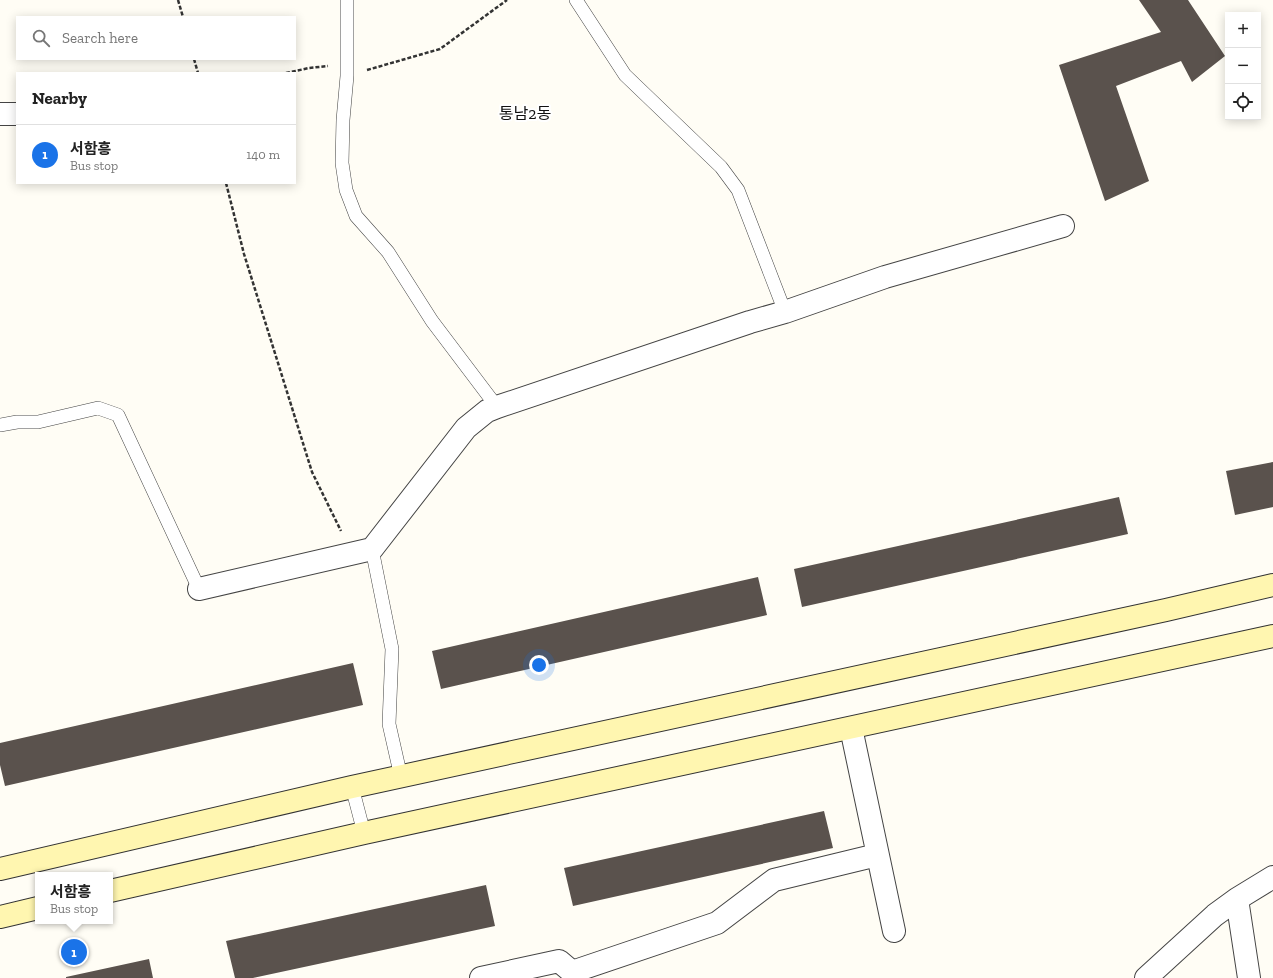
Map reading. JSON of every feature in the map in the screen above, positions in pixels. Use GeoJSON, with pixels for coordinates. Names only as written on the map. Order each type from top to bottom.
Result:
{"type":"FeatureCollection","features":[{"type":"Feature","properties":{"kind":"main road"},"geometry":{"type":"LineString","coordinates":[[0,869],[352,787],[1166,610],[1273,585]]}},
{"type":"Feature","properties":{"kind":"main road"},"geometry":{"type":"LineString","coordinates":[[113,890],[364,833],[1273,636]]}},
{"type":"Feature","properties":{"kind":"main road"},"geometry":{"type":"LineString","coordinates":[[0,917],[35,909]]}},
{"type":"Feature","properties":{"kind":"street"},"geometry":{"type":"LineString","coordinates":[[0,114],[16,114]]}},
{"type":"Feature","properties":{"kind":"street"},"geometry":{"type":"LineString","coordinates":[[199,589],[372,549],[466,428],[487,411],[750,322],[785,312],[885,276],[1063,226]]}},
{"type":"Feature","properties":{"kind":"street"},"geometry":{"type":"LineString","coordinates":[[851,728],[894,931]]}},
{"type":"Feature","properties":{"kind":"street"},"geometry":{"type":"LineString","coordinates":[[481,978],[559,961],[573,975],[717,923],[774,880],[877,855]]}},
{"type":"Feature","properties":{"kind":"street"},"geometry":{"type":"LineString","coordinates":[[1146,978],[1216,915],[1273,877]]}},
{"type":"Feature","properties":{"kind":"street"},"geometry":{"type":"LineString","coordinates":[[1238,899],[1249,978]]}},
{"type":"Feature","properties":{"kind":"lane"},"geometry":{"type":"LineString","coordinates":[[347,0],[342,163],[346,190],[356,216],[388,252],[432,321],[497,407]]}},
{"type":"Feature","properties":{"kind":"lane"},"geometry":{"type":"LineString","coordinates":[[576,0],[625,75],[721,167],[738,190],[785,312]]}},
{"type":"Feature","properties":{"kind":"lane"},"geometry":{"type":"LineString","coordinates":[[0,425],[17,422],[38,422],[98,408],[118,415],[199,589]]}},
{"type":"Feature","properties":{"kind":"lane"},"geometry":{"type":"LineString","coordinates":[[372,549],[392,649],[389,724],[402,777]]}},
{"type":"Feature","properties":{"kind":"lane"},"geometry":{"type":"LineString","coordinates":[[352,787],[364,833]]}},
{"type":"Feature","properties":{"kind":"path"},"geometry":{"type":"LineString","coordinates":[[178,0],[183,16]]}},
{"type":"Feature","properties":{"kind":"path"},"geometry":{"type":"LineString","coordinates":[[291,72],[309,68],[346,70],[440,49],[507,0]]}},
{"type":"Feature","properties":{"kind":"path"},"geometry":{"type":"LineString","coordinates":[[194,60],[198,72]]}},
{"type":"Feature","properties":{"kind":"path"},"geometry":{"type":"LineString","coordinates":[[226,184],[244,254],[312,472],[351,553]]}},
{"type":"Feature","properties":{"kind":"building"},"geometry":{"type":"Polygon","coordinates":[[[1139,0],[1188,0],[1225,56],[1192,82],[1181,61],[1116,86],[1149,181],[1105,201],[1059,65],[1161,32],[1139,0]]]}},
{"type":"Feature","properties":{"kind":"building"},"geometry":{"type":"Polygon","coordinates":[[[1273,462],[1273,507],[1235,515],[1226,471],[1273,462]]]}},
{"type":"Feature","properties":{"kind":"building"},"geometry":{"type":"Polygon","coordinates":[[[1119,497],[1128,534],[802,607],[794,569],[1119,497]]]}},
{"type":"Feature","properties":{"kind":"building"},"geometry":{"type":"Polygon","coordinates":[[[758,577],[767,615],[441,689],[432,651],[758,577]]]}},
{"type":"Feature","properties":{"kind":"building"},"geometry":{"type":"Polygon","coordinates":[[[353,663],[363,705],[5,786],[0,765],[0,743],[353,663]]]}},
{"type":"Feature","properties":{"kind":"building"},"geometry":{"type":"Polygon","coordinates":[[[824,811],[833,848],[573,906],[564,868],[824,811]]]}},
{"type":"Feature","properties":{"kind":"building"},"geometry":{"type":"Polygon","coordinates":[[[486,885],[495,926],[253,978],[235,978],[226,941],[486,885]]]}},
{"type":"Feature","properties":{"kind":"building"},"geometry":{"type":"Polygon","coordinates":[[[149,959],[153,978],[66,978],[66,977],[149,959]]]}},
{"type":"Feature","properties":{"kind":"place","name":"서함흥"},"geometry":{"type":"Point","coordinates":[74,952]}},
{"type":"Feature","properties":{"kind":"district","name":"통남2동"},"geometry":{"type":"Point","coordinates":[525,113]}}]}
